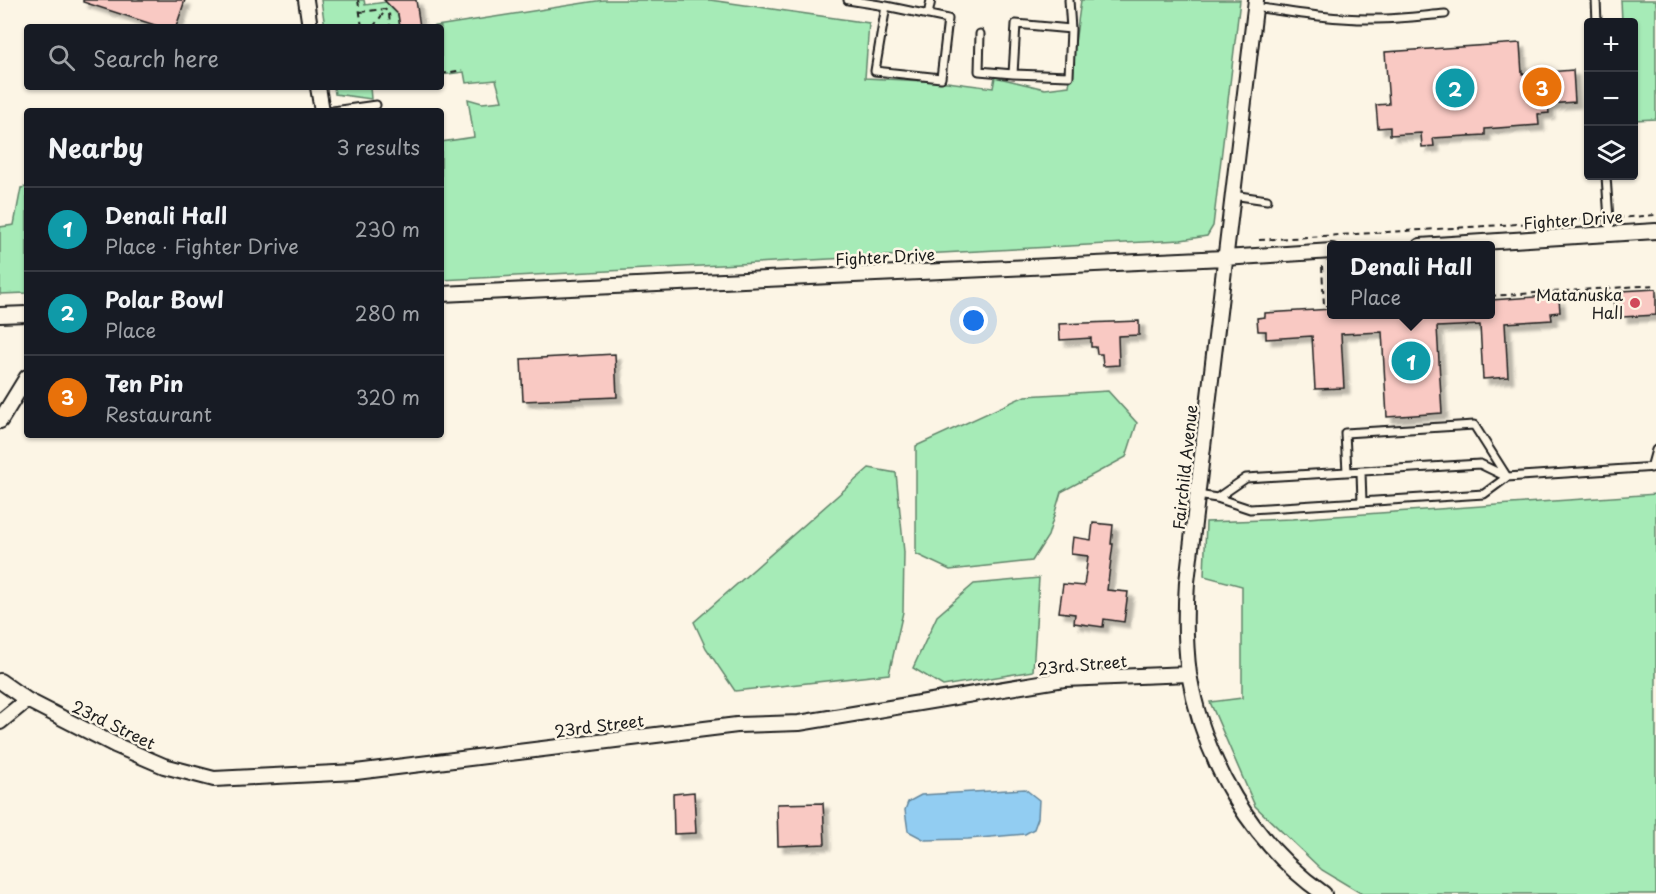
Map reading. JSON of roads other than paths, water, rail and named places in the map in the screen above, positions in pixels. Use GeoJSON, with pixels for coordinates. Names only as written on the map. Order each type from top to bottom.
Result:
{"type":"FeatureCollection","features":[{"type":"Feature","properties":{"kind":"street"},"geometry":{"type":"LineString","coordinates":[[306,0],[310,24]]}},
{"type":"Feature","properties":{"kind":"street","name":"Fairchild Avenue"},"geometry":{"type":"LineString","coordinates":[[1256,4],[1186,582],[1186,639],[1190,674],[1207,741],[1233,795],[1256,829],[1280,856],[1324,894]]}},
{"type":"Feature","properties":{"kind":"street"},"geometry":{"type":"LineString","coordinates":[[318,90],[322,108]]}},
{"type":"Feature","properties":{"kind":"street","name":"Fighter Drive"},"geometry":{"type":"LineString","coordinates":[[1495,241],[1656,231]]}},
{"type":"Feature","properties":{"kind":"street","name":"Fighter Drive"},"geometry":{"type":"LineString","coordinates":[[444,294],[1327,251]]}},
{"type":"Feature","properties":{"kind":"street"},"geometry":{"type":"LineString","coordinates":[[0,315],[24,314]]}},
{"type":"Feature","properties":{"kind":"street"},"geometry":{"type":"LineString","coordinates":[[0,421],[24,381]]}},
{"type":"Feature","properties":{"kind":"street","name":"23rd Street"},"geometry":{"type":"LineString","coordinates":[[0,681],[27,700],[115,745],[164,766],[214,779],[356,772],[737,725],[799,723],[1064,679],[1190,674]]}},
{"type":"Feature","properties":{"kind":"street"},"geometry":{"type":"LineString","coordinates":[[0,722],[27,700]]}},
{"type":"Feature","properties":{"kind":"lane"},"geometry":{"type":"LineString","coordinates":[[848,0],[886,6],[948,19],[941,78],[875,71],[886,6]]}},
{"type":"Feature","properties":{"kind":"lane"},"geometry":{"type":"LineString","coordinates":[[928,15],[931,0]]}},
{"type":"Feature","properties":{"kind":"lane"},"geometry":{"type":"LineString","coordinates":[[980,34],[979,71],[1069,76],[1071,29],[1069,0]]}},
{"type":"Feature","properties":{"kind":"lane"},"geometry":{"type":"LineString","coordinates":[[1596,0],[1597,18]]}},
{"type":"Feature","properties":{"kind":"lane"},"geometry":{"type":"LineString","coordinates":[[1256,4],[1298,14],[1373,20],[1445,14]]}},
{"type":"Feature","properties":{"kind":"lane"},"geometry":{"type":"LineString","coordinates":[[1014,74],[1016,24],[1071,29]]}},
{"type":"Feature","properties":{"kind":"lane"},"geometry":{"type":"LineString","coordinates":[[354,108],[376,105]]}},
{"type":"Feature","properties":{"kind":"lane"},"geometry":{"type":"LineString","coordinates":[[1606,180],[1610,234]]}},
{"type":"Feature","properties":{"kind":"lane"},"geometry":{"type":"LineString","coordinates":[[1232,195],[1267,200]]}},
{"type":"Feature","properties":{"kind":"lane"},"geometry":{"type":"LineString","coordinates":[[1347,472],[1345,433],[1474,425],[1507,477]]}},
{"type":"Feature","properties":{"kind":"lane"},"geometry":{"type":"LineString","coordinates":[[1217,498],[1246,478],[1480,464],[1507,477],[1653,468],[1656,450]]}},
{"type":"Feature","properties":{"kind":"lane"},"geometry":{"type":"LineString","coordinates":[[1361,472],[1362,502]]}},
{"type":"Feature","properties":{"kind":"lane"},"geometry":{"type":"LineString","coordinates":[[1197,495],[1217,498],[1250,509],[1484,494],[1507,477]]}},
{"type":"Feature","properties":{"kind":"water"},"geometry":{"type":"Polygon","coordinates":[[[1025,789],[1039,800],[1038,818],[1034,829],[1025,834],[925,840],[908,831],[905,810],[908,802],[921,795],[1025,789]]]}},
{"type":"Feature","properties":{"kind":"place","name":"Ten Pin"},"geometry":{"type":"Point","coordinates":[1542,87]}},
{"type":"Feature","properties":{"kind":"place","name":"Polar Bowl"},"geometry":{"type":"Point","coordinates":[1455,88]}},
{"type":"Feature","properties":{"kind":"place","name":"Matanuska Hall"},"geometry":{"type":"Point","coordinates":[1635,303]}},
{"type":"Feature","properties":{"kind":"place","name":"Denali Hall"},"geometry":{"type":"Point","coordinates":[1411,361]}}]}
